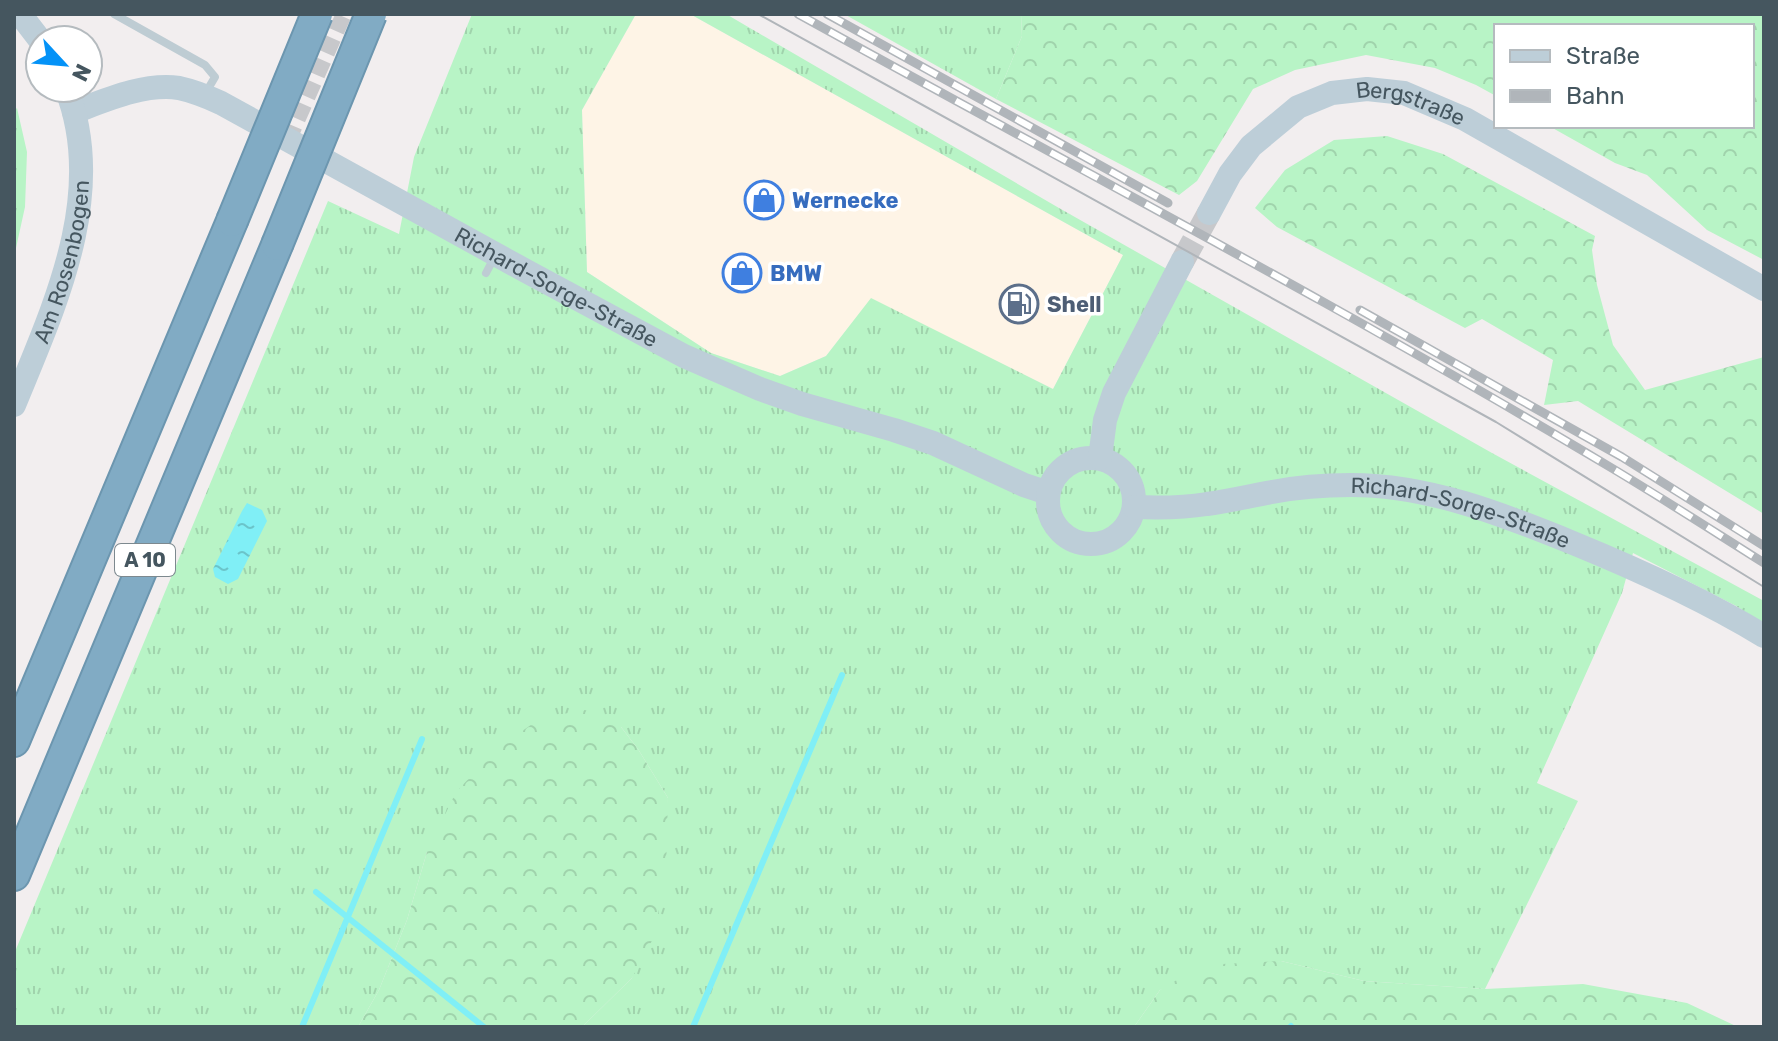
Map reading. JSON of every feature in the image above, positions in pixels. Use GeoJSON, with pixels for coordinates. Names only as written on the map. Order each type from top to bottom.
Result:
{"type":"FeatureCollection","features":[{"type":"Feature","properties":{"kind":"highway","name":"A 10"},"geometry":{"type":"LineString","coordinates":[[14,741],[317,14]]}},
{"type":"Feature","properties":{"kind":"highway","name":"A 10"},"geometry":{"type":"LineString","coordinates":[[14,875],[371,14]]}},
{"type":"Feature","properties":{"kind":"main road","name":"Richard-Sorge-Straße"},"geometry":{"type":"LineString","coordinates":[[74,112],[143,90],[178,88],[205,96],[491,264],[719,372],[802,404],[933,443],[1048,493]]}},
{"type":"Feature","properties":{"kind":"main road","name":"Bergstraße"},"geometry":{"type":"LineString","coordinates":[[1209,213],[1230,174],[1251,146],[1298,107],[1332,93],[1367,89],[1404,93],[1465,119],[1764,289]]}},
{"type":"Feature","properties":{"kind":"main road","name":"Am Rosenbogen"},"geometry":{"type":"LineString","coordinates":[[14,405],[59,288],[76,224],[82,172],[79,132],[71,104]]}},
{"type":"Feature","properties":{"kind":"main road"},"geometry":{"type":"LineString","coordinates":[[1100,458],[1105,420],[1114,393],[1182,262]]}},
{"type":"Feature","properties":{"kind":"main road"},"geometry":{"type":"LineString","coordinates":[[1100,458],[1122,471],[1130,482],[1134,507],[1123,530],[1114,538],[1102,543],[1078,543],[1057,529],[1047,506],[1048,493],[1052,480],[1061,469],[1073,461],[1100,458]]}},
{"type":"Feature","properties":{"kind":"main road","name":"Richard-Sorge-Straße"},"geometry":{"type":"LineString","coordinates":[[1134,507],[1204,505],[1320,486],[1354,485],[1426,494],[1508,517],[1621,562],[1695,597],[1764,636]]}},
{"type":"Feature","properties":{"kind":"lane"},"geometry":{"type":"LineString","coordinates":[[114,14],[205,65],[215,77],[205,96]]}},
{"type":"Feature","properties":{"kind":"shaded area"},"geometry":{"type":"Polygon","coordinates":[[[636,14],[690,14],[1123,255],[1053,389],[871,299],[826,356],[780,376],[711,353],[587,272],[582,110],[636,14]]]}},
{"type":"Feature","properties":{"kind":"green space"},"geometry":{"type":"Polygon","coordinates":[[[472,14],[636,14],[582,110],[587,272],[711,353],[780,376],[826,356],[871,298],[1053,389],[1123,255],[690,14],[726,14],[1059,208],[1492,453],[1764,601],[1764,624],[1736,606],[1633,553],[1622,593],[1537,783],[1578,801],[1485,989],[1364,981],[1281,961],[1160,990],[1134,1027],[582,1027],[632,978],[668,798],[621,727],[427,852],[407,920],[379,990],[358,1027],[14,1027],[14,954],[328,201],[399,234],[414,157],[472,14]]]}},
{"type":"Feature","properties":{"kind":"green space"},"geometry":{"type":"Polygon","coordinates":[[[844,14],[1021,14],[1022,36],[996,99],[844,14]]]}},
{"type":"Feature","properties":{"kind":"green space"},"geometry":{"type":"Polygon","coordinates":[[[1021,14],[1764,14],[1764,260],[1707,230],[1647,175],[1615,163],[1553,128],[1754,128],[1754,24],[1494,24],[1494,95],[1435,68],[1366,55],[1295,70],[1253,89],[1197,181],[1179,195],[996,99],[1022,36],[1021,14]]]}},
{"type":"Feature","properties":{"kind":"green space"},"geometry":{"type":"Polygon","coordinates":[[[17,108],[27,152],[25,207],[14,257],[14,111],[17,108]]]}},
{"type":"Feature","properties":{"kind":"green space"},"geometry":{"type":"Polygon","coordinates":[[[1387,136],[1443,154],[1595,236],[1592,250],[1597,285],[1613,345],[1645,390],[1764,357],[1764,514],[1578,401],[1544,405],[1553,360],[1482,319],[1465,328],[1277,227],[1255,208],[1285,170],[1334,140],[1387,136]]]}},
{"type":"Feature","properties":{"kind":"green space"},"geometry":{"type":"Polygon","coordinates":[[[585,710],[621,727],[668,798],[666,871],[654,937],[632,978],[582,1027],[358,1027],[379,990],[407,920],[427,852],[456,792],[499,747],[541,718],[585,710]]]}},
{"type":"Feature","properties":{"kind":"green space"},"geometry":{"type":"Polygon","coordinates":[[[1281,961],[1364,981],[1485,989],[1583,984],[1687,1003],[1738,1027],[1134,1027],[1160,990],[1202,965],[1281,961]]]}},
{"type":"Feature","properties":{"kind":"water"},"geometry":{"type":"Polygon","coordinates":[[[247,503],[262,510],[267,521],[238,579],[228,584],[215,577],[213,569],[247,503]]]}},
{"type":"Feature","properties":{"kind":"waterway"},"geometry":{"type":"LineString","coordinates":[[693,1027],[842,675]]}},
{"type":"Feature","properties":{"kind":"waterway"},"geometry":{"type":"LineString","coordinates":[[302,1027],[422,739]]}},
{"type":"Feature","properties":{"kind":"waterway"},"geometry":{"type":"LineString","coordinates":[[316,892],[484,1027]]}},
{"type":"Feature","properties":{"kind":"tunnel"},"geometry":{"type":"LineString","coordinates":[[288,141],[344,14]]}},
{"type":"Feature","properties":{"kind":"tunnel"},"geometry":{"type":"LineString","coordinates":[[1182,262],[1209,213]]}},
{"type":"Feature","properties":{"kind":"tram line"},"geometry":{"type":"LineString","coordinates":[[758,14],[1496,422],[1764,587]]}},
{"type":"Feature","properties":{"kind":"railway"},"geometry":{"type":"LineString","coordinates":[[798,14],[1409,350],[1610,467],[1764,563]]}},
{"type":"Feature","properties":{"kind":"railway"},"geometry":{"type":"LineString","coordinates":[[827,14],[1168,203]]}},
{"type":"Feature","properties":{"kind":"railway"},"geometry":{"type":"LineString","coordinates":[[1360,310],[1622,457],[1764,546]]}},
{"type":"Feature","properties":{"kind":"place","name":"Wernecke"},"geometry":{"type":"Point","coordinates":[764,200]}},
{"type":"Feature","properties":{"kind":"place","name":"BMW"},"geometry":{"type":"Point","coordinates":[742,273]}},
{"type":"Feature","properties":{"kind":"place","name":"Shell"},"geometry":{"type":"Point","coordinates":[1019,304]}}]}
